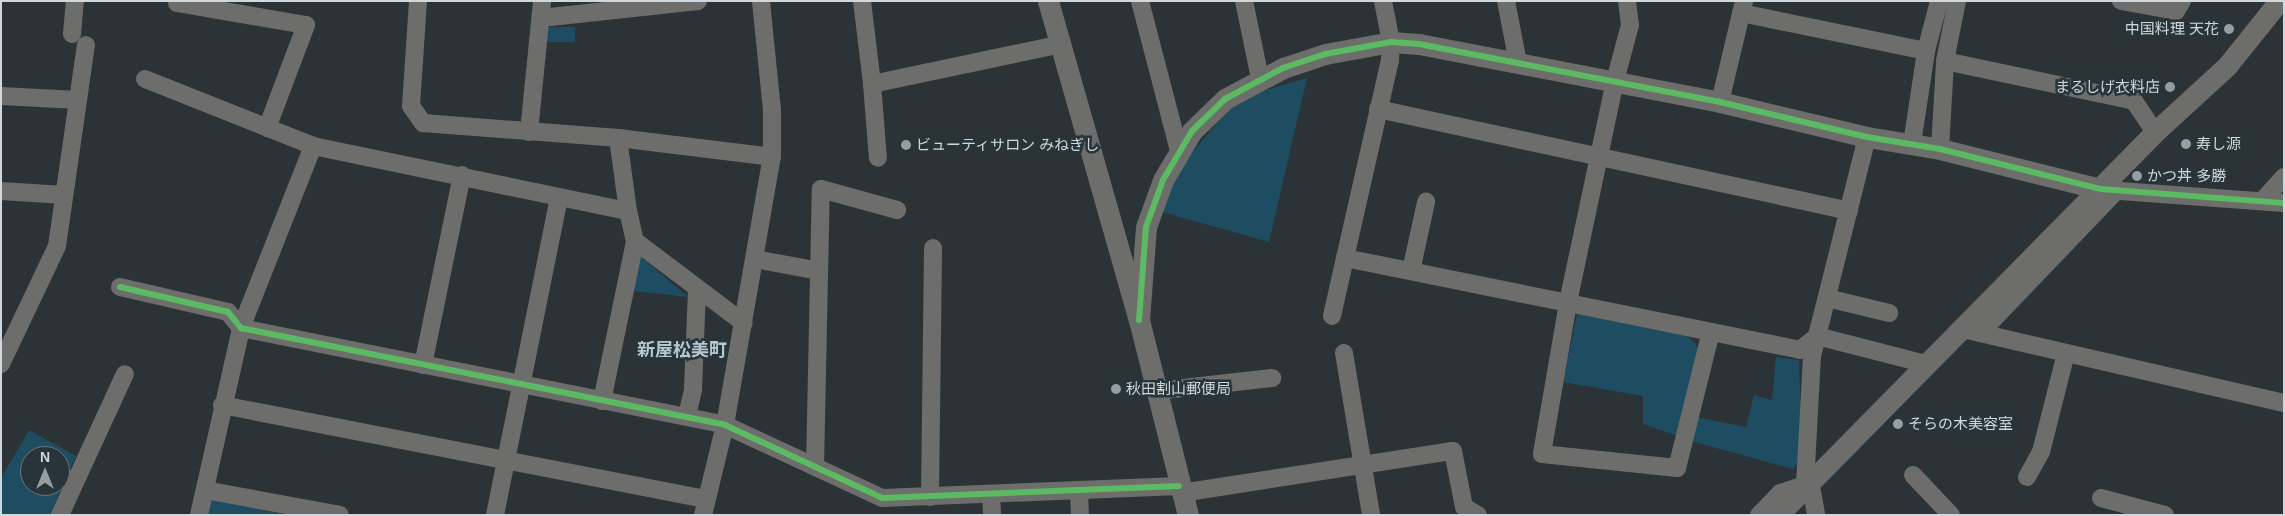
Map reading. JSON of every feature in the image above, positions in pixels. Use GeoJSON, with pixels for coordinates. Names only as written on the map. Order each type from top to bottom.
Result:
{"type":"FeatureCollection","features":[{"type":"Feature","properties":{"kind":"street"},"geometry":{"type":"LineString","coordinates":[[1,364],[57,246],[78,100],[79,40],[75,1]]}},
{"type":"Feature","properties":{"kind":"street"},"geometry":{"type":"LineString","coordinates":[[418,1],[411,106],[423,122],[618,138],[772,157]]}},
{"type":"Feature","properties":{"kind":"street"},"geometry":{"type":"LineString","coordinates":[[529,132],[542,10],[698,1]]}},
{"type":"Feature","properties":{"kind":"street"},"geometry":{"type":"LineString","coordinates":[[222,405],[506,460],[704,507],[725,425],[756,259],[772,157],[772,110],[761,1]]}},
{"type":"Feature","properties":{"kind":"street"},"geometry":{"type":"LineString","coordinates":[[862,1],[872,84],[878,158]]}},
{"type":"Feature","properties":{"kind":"street"},"geometry":{"type":"LineString","coordinates":[[1048,1],[1139,320],[1188,515]]}},
{"type":"Feature","properties":{"kind":"street"},"geometry":{"type":"LineString","coordinates":[[1140,1],[1179,151]]}},
{"type":"Feature","properties":{"kind":"street"},"geometry":{"type":"LineString","coordinates":[[1244,1],[1260,78]]}},
{"type":"Feature","properties":{"kind":"street"},"geometry":{"type":"LineString","coordinates":[[1332,316],[1391,42],[1383,1]]}},
{"type":"Feature","properties":{"kind":"street"},"geometry":{"type":"LineString","coordinates":[[1506,1],[1518,63]]}},
{"type":"Feature","properties":{"kind":"street"},"geometry":{"type":"LineString","coordinates":[[1627,1],[1630,25],[1615,81],[1568,303],[1542,454],[1677,468],[1711,332]]}},
{"type":"Feature","properties":{"kind":"street"},"geometry":{"type":"LineString","coordinates":[[1912,144],[1926,51],[1939,1]]}},
{"type":"Feature","properties":{"kind":"street"},"geometry":{"type":"LineString","coordinates":[[1940,149],[1945,61],[1957,1]]}},
{"type":"Feature","properties":{"kind":"street"},"geometry":{"type":"LineString","coordinates":[[2122,1],[2176,11],[2182,1]]}},
{"type":"Feature","properties":{"kind":"street"},"geometry":{"type":"LineString","coordinates":[[1778,515],[1807,482],[1926,364],[1972,332],[2109,190],[2155,132],[2227,66],[2279,1]]}},
{"type":"Feature","properties":{"kind":"street"},"geometry":{"type":"LineString","coordinates":[[177,3],[306,25],[267,128]]}},
{"type":"Feature","properties":{"kind":"street"},"geometry":{"type":"LineString","coordinates":[[1720,102],[1742,7],[1926,51]]}},
{"type":"Feature","properties":{"kind":"street"},"geometry":{"type":"LineString","coordinates":[[1139,320],[1146,228],[1163,180],[1192,131],[1225,99],[1260,78],[1325,54],[1391,42],[1418,44],[1720,102],[1867,137],[1940,149],[2109,190],[2284,203]]}},
{"type":"Feature","properties":{"kind":"street"},"geometry":{"type":"LineString","coordinates":[[872,84],[1061,44]]}},
{"type":"Feature","properties":{"kind":"street"},"geometry":{"type":"LineString","coordinates":[[1945,61],[2134,101],[2155,132]]}},
{"type":"Feature","properties":{"kind":"street"},"geometry":{"type":"LineString","coordinates":[[145,79],[313,146],[462,175],[628,211]]}},
{"type":"Feature","properties":{"kind":"street"},"geometry":{"type":"LineString","coordinates":[[1,96],[78,100]]}},
{"type":"Feature","properties":{"kind":"street"},"geometry":{"type":"LineString","coordinates":[[1378,109],[1600,155],[1849,211]]}},
{"type":"Feature","properties":{"kind":"street"},"geometry":{"type":"LineString","coordinates":[[1816,515],[1807,482],[1810,375],[1817,336],[1867,137]]}},
{"type":"Feature","properties":{"kind":"street"},"geometry":{"type":"LineString","coordinates":[[602,401],[635,241],[628,211],[618,138]]}},
{"type":"Feature","properties":{"kind":"street"},"geometry":{"type":"LineString","coordinates":[[199,515],[222,405],[241,328],[313,146]]}},
{"type":"Feature","properties":{"kind":"street"},"geometry":{"type":"LineString","coordinates":[[424,365],[462,175]]}},
{"type":"Feature","properties":{"kind":"street"},"geometry":{"type":"LineString","coordinates":[[2262,200],[2284,177]]}},
{"type":"Feature","properties":{"kind":"street"},"geometry":{"type":"LineString","coordinates":[[1,190],[64,195]]}},
{"type":"Feature","properties":{"kind":"street"},"geometry":{"type":"LineString","coordinates":[[815,467],[821,190],[897,210]]}},
{"type":"Feature","properties":{"kind":"street"},"geometry":{"type":"LineString","coordinates":[[495,515],[559,197]]}},
{"type":"Feature","properties":{"kind":"street"},"geometry":{"type":"LineString","coordinates":[[1411,271],[1426,202]]}},
{"type":"Feature","properties":{"kind":"street"},"geometry":{"type":"LineString","coordinates":[[635,241],[696,290],[744,323]]}},
{"type":"Feature","properties":{"kind":"street"},"geometry":{"type":"LineString","coordinates":[[930,497],[933,248]]}},
{"type":"Feature","properties":{"kind":"street"},"geometry":{"type":"LineString","coordinates":[[1345,258],[1800,350],[1817,336]]}},
{"type":"Feature","properties":{"kind":"street"},"geometry":{"type":"LineString","coordinates":[[756,259],[820,271]]}},
{"type":"Feature","properties":{"kind":"street"},"geometry":{"type":"LineString","coordinates":[[120,288],[228,312],[241,328],[725,425],[815,467],[882,506],[930,497],[1079,490],[1180,489],[1364,465],[1452,451],[1464,506],[1478,515]]}},
{"type":"Feature","properties":{"kind":"street"},"geometry":{"type":"LineString","coordinates":[[687,416],[693,389],[696,290]]}},
{"type":"Feature","properties":{"kind":"street"},"geometry":{"type":"LineString","coordinates":[[1827,298],[1889,312]]}},
{"type":"Feature","properties":{"kind":"street"},"geometry":{"type":"LineString","coordinates":[[1972,332],[2284,403]]}},
{"type":"Feature","properties":{"kind":"street"},"geometry":{"type":"LineString","coordinates":[[1817,336],[1926,364]]}},
{"type":"Feature","properties":{"kind":"street"},"geometry":{"type":"LineString","coordinates":[[1344,353],[1371,515]]}},
{"type":"Feature","properties":{"kind":"street"},"geometry":{"type":"LineString","coordinates":[[2027,477],[2041,452],[2066,353]]}},
{"type":"Feature","properties":{"kind":"street"},"geometry":{"type":"LineString","coordinates":[[60,515],[125,374]]}},
{"type":"Feature","properties":{"kind":"street"},"geometry":{"type":"LineString","coordinates":[[1156,391],[1272,378]]}},
{"type":"Feature","properties":{"kind":"street"},"geometry":{"type":"LineString","coordinates":[[1913,475],[1951,515]]}},
{"type":"Feature","properties":{"kind":"street"},"geometry":{"type":"LineString","coordinates":[[1759,515],[1780,493],[1807,482]]}},
{"type":"Feature","properties":{"kind":"street"},"geometry":{"type":"LineString","coordinates":[[205,490],[340,515]]}},
{"type":"Feature","properties":{"kind":"street"},"geometry":{"type":"LineString","coordinates":[[1079,490],[1080,515]]}},
{"type":"Feature","properties":{"kind":"street"},"geometry":{"type":"LineString","coordinates":[[991,494],[992,515]]}},
{"type":"Feature","properties":{"kind":"street"},"geometry":{"type":"LineString","coordinates":[[2101,498],[2165,515]]}},
{"type":"Feature","properties":{"kind":"shaded area"},"geometry":{"type":"Polygon","coordinates":[[[543,27],[575,27],[575,42],[543,42],[543,27]]]}},
{"type":"Feature","properties":{"kind":"shaded area"},"geometry":{"type":"Polygon","coordinates":[[[1307,78],[1269,242],[1162,212],[1178,169],[1229,109],[1266,90],[1307,78]]]}},
{"type":"Feature","properties":{"kind":"shaded area"},"geometry":{"type":"Polygon","coordinates":[[[638,254],[688,297],[632,291],[638,254]]]}},
{"type":"Feature","properties":{"kind":"shaded area"},"geometry":{"type":"Polygon","coordinates":[[[1577,314],[1688,336],[1700,350],[1678,436],[1643,424],[1643,396],[1563,382],[1577,314]]]}},
{"type":"Feature","properties":{"kind":"shaded area"},"geometry":{"type":"Polygon","coordinates":[[[1776,357],[1799,360],[1802,458],[1793,469],[1691,441],[1696,417],[1746,427],[1754,395],[1772,400],[1776,357]]]}},
{"type":"Feature","properties":{"kind":"shaded area"},"geometry":{"type":"Polygon","coordinates":[[[29,430],[58,446],[20,446],[20,496],[58,496],[50,515],[1,515],[1,478],[29,430]]]}},
{"type":"Feature","properties":{"kind":"shaded area"},"geometry":{"type":"Polygon","coordinates":[[[70,453],[76,456],[70,470],[70,453]]]}},
{"type":"Feature","properties":{"kind":"shaded area"},"geometry":{"type":"Polygon","coordinates":[[[209,498],[267,511],[290,515],[204,515],[209,498]]]}},
{"type":"Feature","properties":{"kind":"cycle path"},"geometry":{"type":"LineString","coordinates":[[1139,320],[1146,227],[1163,180],[1192,131],[1225,99],[1283,68],[1325,54],[1391,42],[1419,44],[1720,102],[1867,137],[1940,149],[2101,189],[2284,203]]}},
{"type":"Feature","properties":{"kind":"cycle path"},"geometry":{"type":"LineString","coordinates":[[120,287],[228,312],[241,328],[725,425],[882,498],[1179,486]]}},
{"type":"Feature","properties":{"kind":"place","name":"中国料理 天花"},"geometry":{"type":"Point","coordinates":[2229,29]}},
{"type":"Feature","properties":{"kind":"place","name":"まるしげ衣料店"},"geometry":{"type":"Point","coordinates":[2170,87]}},
{"type":"Feature","properties":{"kind":"place","name":"寿し源"},"geometry":{"type":"Point","coordinates":[2186,144]}},
{"type":"Feature","properties":{"kind":"place","name":"ビューティサロン みねぎし"},"geometry":{"type":"Point","coordinates":[906,145]}},
{"type":"Feature","properties":{"kind":"place","name":"かつ丼 多勝"},"geometry":{"type":"Point","coordinates":[2137,176]}},
{"type":"Feature","properties":{"kind":"place","name":"秋田割山郵便局"},"geometry":{"type":"Point","coordinates":[1116,389]}},
{"type":"Feature","properties":{"kind":"place","name":"そらの木美容室"},"geometry":{"type":"Point","coordinates":[1898,424]}},
{"type":"Feature","properties":{"kind":"district","name":"新屋松美町"},"geometry":{"type":"Point","coordinates":[682,350]}}]}
